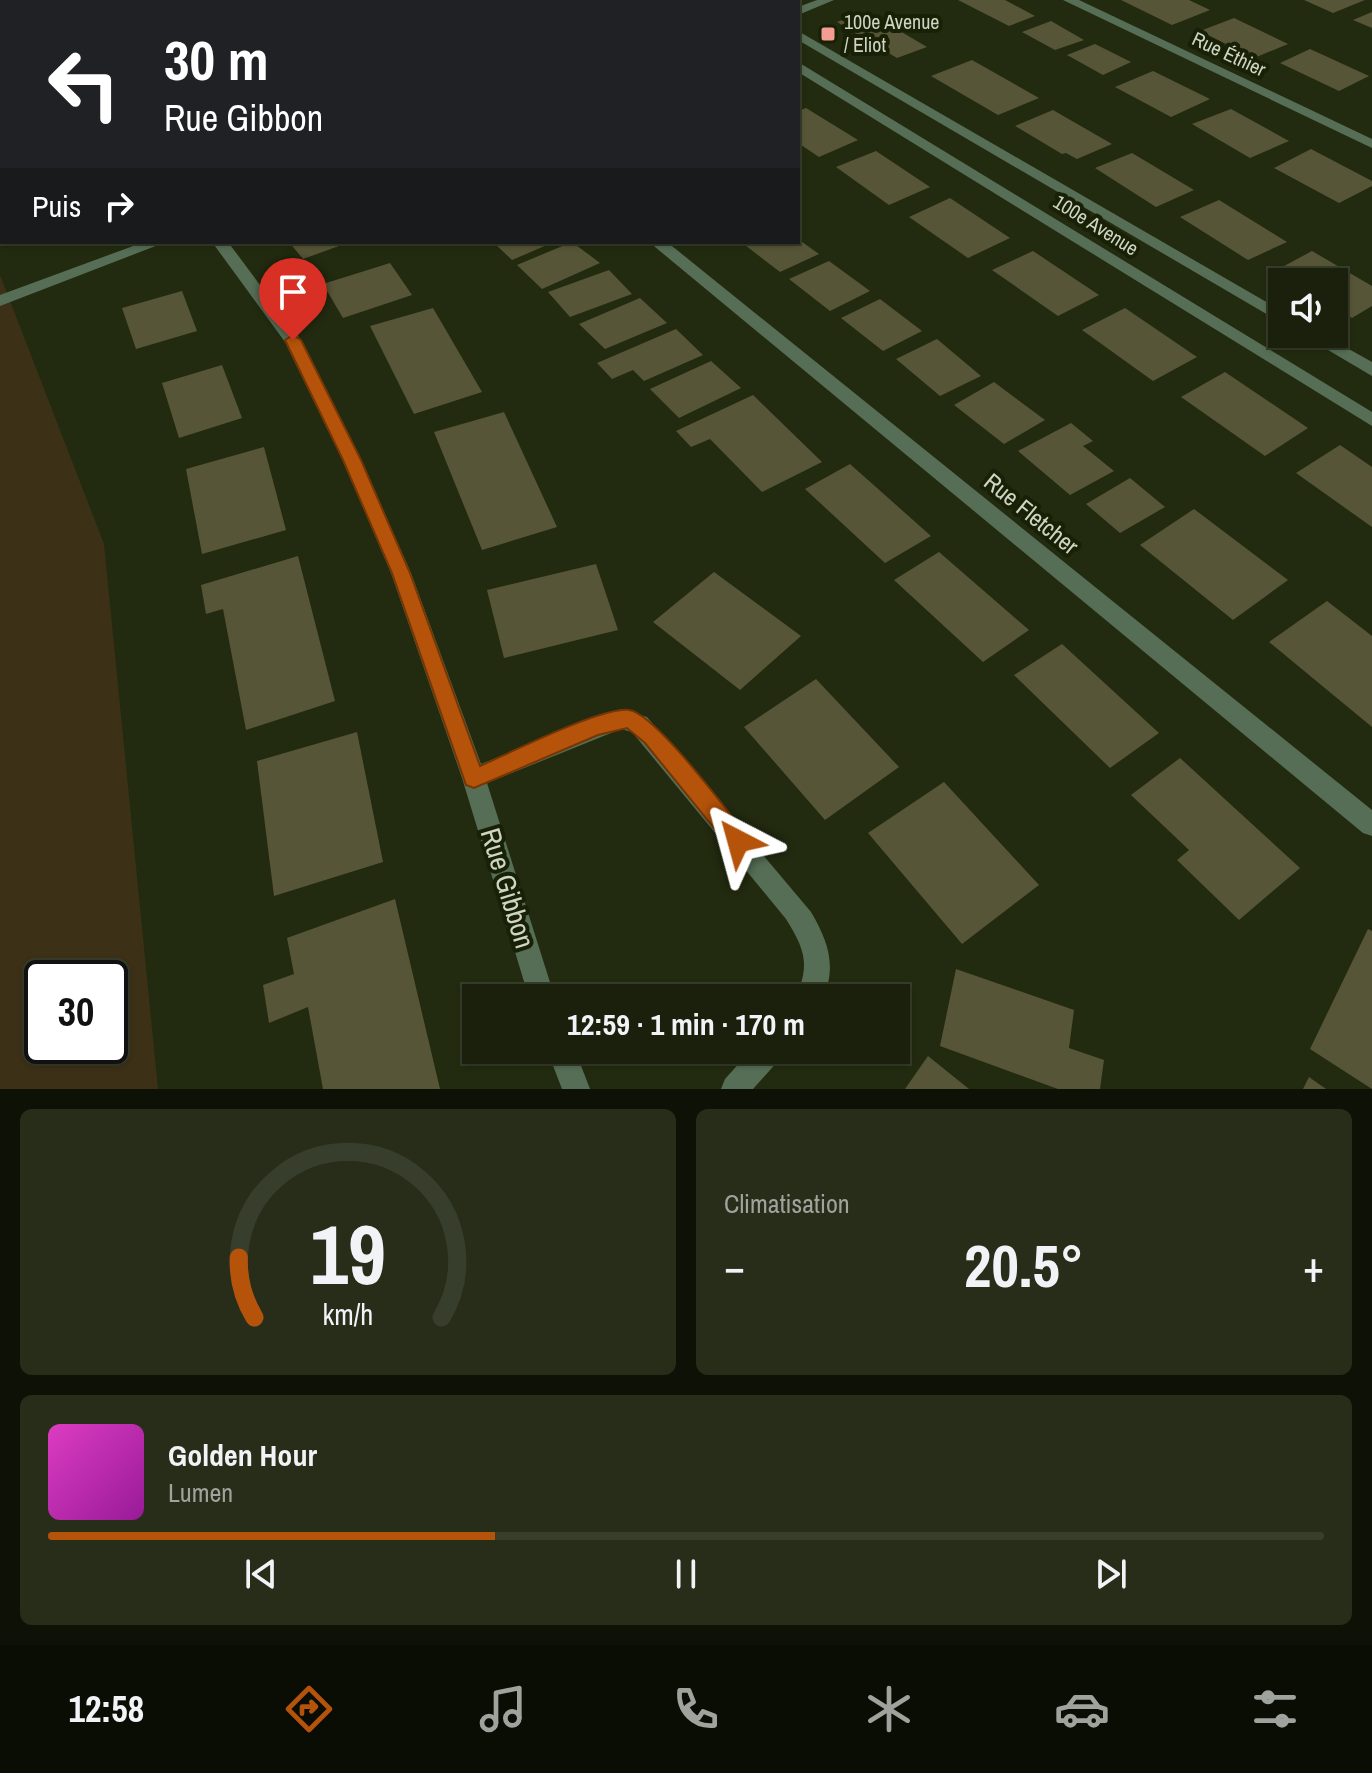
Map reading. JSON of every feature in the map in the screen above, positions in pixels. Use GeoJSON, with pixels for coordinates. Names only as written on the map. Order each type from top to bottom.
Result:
{"type":"FeatureCollection","features":[{"type":"Feature","properties":{"kind":"street"},"geometry":{"type":"LineString","coordinates":[[800,10],[828,0]]}},
{"type":"Feature","properties":{"kind":"street","name":"Rue Éthier"},"geometry":{"type":"LineString","coordinates":[[1069,0],[1372,144]]}},
{"type":"Feature","properties":{"kind":"street","name":"100e Avenue"},"geometry":{"type":"LineString","coordinates":[[800,36],[1268,310]]}},
{"type":"Feature","properties":{"kind":"street","name":"100e Avenue"},"geometry":{"type":"LineString","coordinates":[[800,67],[1372,420]]}},
{"type":"Feature","properties":{"kind":"street"},"geometry":{"type":"LineString","coordinates":[[0,301],[153,244]]}},
{"type":"Feature","properties":{"kind":"street","name":"Rue Gibbon"},"geometry":{"type":"LineString","coordinates":[[221,244],[293,340],[352,460],[401,573],[474,778],[538,984]]}},
{"type":"Feature","properties":{"kind":"street","name":"Rue Fletcher"},"geometry":{"type":"LineString","coordinates":[[659,244],[1372,825]]}},
{"type":"Feature","properties":{"kind":"street"},"geometry":{"type":"LineString","coordinates":[[1334,348],[1372,370]]}},
{"type":"Feature","properties":{"kind":"street"},"geometry":{"type":"LineString","coordinates":[[474,778],[593,728],[621,719],[639,724],[795,910],[820,953],[819,973],[815,984]]}},
{"type":"Feature","properties":{"kind":"street"},"geometry":{"type":"LineString","coordinates":[[566,1064],[576,1089]]}},
{"type":"Feature","properties":{"kind":"street"},"geometry":{"type":"LineString","coordinates":[[735,1089],[757,1064]]}},
{"type":"Feature","properties":{"kind":"shaded area"},"geometry":{"type":"Polygon","coordinates":[[[0,275],[104,544],[158,1089],[0,1089],[0,275]]]}},
{"type":"Feature","properties":{"kind":"building"},"geometry":{"type":"Polygon","coordinates":[[[958,0],[1005,0],[1035,16],[1009,26],[958,0]]]}},
{"type":"Feature","properties":{"kind":"building"},"geometry":{"type":"Polygon","coordinates":[[[1121,0],[1189,0],[1210,10],[1172,25],[1121,0]]]}},
{"type":"Feature","properties":{"kind":"building"},"geometry":{"type":"Polygon","coordinates":[[[1304,0],[1365,0],[1333,13],[1304,0]]]}},
{"type":"Feature","properties":{"kind":"building"},"geometry":{"type":"Polygon","coordinates":[[[866,11],[927,47],[897,58],[837,22],[866,11]]]}},
{"type":"Feature","properties":{"kind":"building"},"geometry":{"type":"Polygon","coordinates":[[[1372,12],[1372,28],[1353,20],[1372,12]]]}},
{"type":"Feature","properties":{"kind":"building"},"geometry":{"type":"Polygon","coordinates":[[[1234,18],[1288,44],[1254,58],[1200,31],[1234,18]]]}},
{"type":"Feature","properties":{"kind":"building"},"geometry":{"type":"Polygon","coordinates":[[[1051,21],[1084,40],[1055,50],[1022,32],[1051,21]]]}},
{"type":"Feature","properties":{"kind":"building"},"geometry":{"type":"Polygon","coordinates":[[[1095,44],[1131,62],[1103,75],[1067,55],[1095,44]]]}},
{"type":"Feature","properties":{"kind":"building"},"geometry":{"type":"Polygon","coordinates":[[[1310,49],[1369,76],[1339,91],[1280,63],[1310,49]]]}},
{"type":"Feature","properties":{"kind":"building"},"geometry":{"type":"Polygon","coordinates":[[[972,60],[1039,98],[998,115],[931,76],[972,60]]]}},
{"type":"Feature","properties":{"kind":"building"},"geometry":{"type":"Polygon","coordinates":[[[1153,71],[1210,99],[1171,117],[1115,87],[1153,71]]]}},
{"type":"Feature","properties":{"kind":"building"},"geometry":{"type":"Polygon","coordinates":[[[806,108],[858,140],[819,157],[800,144],[800,110],[806,108]]]}},
{"type":"Feature","properties":{"kind":"building"},"geometry":{"type":"Polygon","coordinates":[[[1231,109],[1289,141],[1250,158],[1192,124],[1231,109]]]}},
{"type":"Feature","properties":{"kind":"building"},"geometry":{"type":"Polygon","coordinates":[[[1053,110],[1112,144],[1077,159],[1062,154],[1015,126],[1053,110]]]}},
{"type":"Feature","properties":{"kind":"building"},"geometry":{"type":"Polygon","coordinates":[[[1311,149],[1372,181],[1372,186],[1339,203],[1274,168],[1311,149]]]}},
{"type":"Feature","properties":{"kind":"building"},"geometry":{"type":"Polygon","coordinates":[[[876,151],[930,187],[889,205],[836,167],[876,151]]]}},
{"type":"Feature","properties":{"kind":"building"},"geometry":{"type":"Polygon","coordinates":[[[1132,153],[1194,190],[1156,207],[1095,168],[1132,153]]]}},
{"type":"Feature","properties":{"kind":"building"},"geometry":{"type":"Polygon","coordinates":[[[950,198],[1010,238],[968,258],[909,217],[950,198]]]}},
{"type":"Feature","properties":{"kind":"building"},"geometry":{"type":"Polygon","coordinates":[[[1219,200],[1287,242],[1248,260],[1180,217],[1219,200]]]}},
{"type":"Feature","properties":{"kind":"building"},"geometry":{"type":"Polygon","coordinates":[[[800,240],[819,254],[780,272],[744,244],[800,244],[800,240]]]}},
{"type":"Feature","properties":{"kind":"building"},"geometry":{"type":"Polygon","coordinates":[[[291,244],[344,244],[303,259],[291,244]]]}},
{"type":"Feature","properties":{"kind":"building"},"geometry":{"type":"Polygon","coordinates":[[[495,244],[549,244],[512,260],[495,244]]]}},
{"type":"Feature","properties":{"kind":"building"},"geometry":{"type":"Polygon","coordinates":[[[567,244],[575,244],[600,263],[542,289],[517,265],[567,244]]]}},
{"type":"Feature","properties":{"kind":"building"},"geometry":{"type":"Polygon","coordinates":[[[1033,251],[1099,295],[1058,316],[992,270],[1033,251]]]}},
{"type":"Feature","properties":{"kind":"building"},"geometry":{"type":"Polygon","coordinates":[[[1312,251],[1341,268],[1281,268],[1312,251]]]}},
{"type":"Feature","properties":{"kind":"building"},"geometry":{"type":"Polygon","coordinates":[[[829,261],[870,291],[830,311],[789,279],[829,261]]]}},
{"type":"Feature","properties":{"kind":"building"},"geometry":{"type":"Polygon","coordinates":[[[390,263],[412,295],[343,318],[323,284],[390,263]]]}},
{"type":"Feature","properties":{"kind":"building"},"geometry":{"type":"Polygon","coordinates":[[[609,270],[632,294],[570,317],[548,292],[609,270]]]}},
{"type":"Feature","properties":{"kind":"building"},"geometry":{"type":"Polygon","coordinates":[[[1348,272],[1372,286],[1372,306],[1352,318],[1348,316],[1348,272]]]}},
{"type":"Feature","properties":{"kind":"building"},"geometry":{"type":"Polygon","coordinates":[[[182,291],[197,331],[136,349],[122,308],[182,291]]]}},
{"type":"Feature","properties":{"kind":"building"},"geometry":{"type":"Polygon","coordinates":[[[640,298],[667,323],[605,349],[579,324],[640,298]]]}},
{"type":"Feature","properties":{"kind":"building"},"geometry":{"type":"Polygon","coordinates":[[[880,299],[922,331],[883,351],[841,318],[880,299]]]}},
{"type":"Feature","properties":{"kind":"building"},"geometry":{"type":"Polygon","coordinates":[[[433,308],[482,392],[414,414],[370,326],[433,308]]]}},
{"type":"Feature","properties":{"kind":"building"},"geometry":{"type":"Polygon","coordinates":[[[1125,308],[1197,357],[1153,381],[1082,330],[1125,308]]]}},
{"type":"Feature","properties":{"kind":"building"},"geometry":{"type":"Polygon","coordinates":[[[676,329],[703,355],[644,381],[633,370],[612,379],[597,363],[676,329]]]}},
{"type":"Feature","properties":{"kind":"building"},"geometry":{"type":"Polygon","coordinates":[[[937,339],[981,376],[940,396],[896,359],[937,339]]]}},
{"type":"Feature","properties":{"kind":"building"},"geometry":{"type":"Polygon","coordinates":[[[711,361],[741,388],[679,418],[650,389],[711,361]]]}},
{"type":"Feature","properties":{"kind":"building"},"geometry":{"type":"Polygon","coordinates":[[[222,365],[242,418],[179,438],[162,383],[222,365]]]}},
{"type":"Feature","properties":{"kind":"building"},"geometry":{"type":"Polygon","coordinates":[[[1225,372],[1308,428],[1265,456],[1181,397],[1225,372]]]}},
{"type":"Feature","properties":{"kind":"building"},"geometry":{"type":"Polygon","coordinates":[[[994,382],[1045,420],[1004,444],[954,405],[994,382]]]}},
{"type":"Feature","properties":{"kind":"building"},"geometry":{"type":"Polygon","coordinates":[[[753,395],[822,462],[762,492],[710,439],[691,447],[676,431],[753,395]]]}},
{"type":"Feature","properties":{"kind":"building"},"geometry":{"type":"Polygon","coordinates":[[[504,412],[557,527],[482,550],[434,432],[504,412]]]}},
{"type":"Feature","properties":{"kind":"building"},"geometry":{"type":"Polygon","coordinates":[[[1071,423],[1093,441],[1083,446],[1114,471],[1070,495],[1018,451],[1071,423]]]}},
{"type":"Feature","properties":{"kind":"building"},"geometry":{"type":"Polygon","coordinates":[[[1340,445],[1372,467],[1372,527],[1296,473],[1340,445]]]}},
{"type":"Feature","properties":{"kind":"building"},"geometry":{"type":"Polygon","coordinates":[[[264,447],[286,530],[202,554],[186,469],[264,447]]]}},
{"type":"Feature","properties":{"kind":"building"},"geometry":{"type":"Polygon","coordinates":[[[850,464],[931,536],[885,563],[805,489],[850,464]]]}},
{"type":"Feature","properties":{"kind":"building"},"geometry":{"type":"Polygon","coordinates":[[[1130,478],[1165,507],[1120,533],[1086,504],[1130,478]]]}},
{"type":"Feature","properties":{"kind":"building"},"geometry":{"type":"Polygon","coordinates":[[[1194,509],[1288,580],[1233,620],[1140,545],[1194,509]]]}},
{"type":"Feature","properties":{"kind":"building"},"geometry":{"type":"Polygon","coordinates":[[[939,552],[1029,630],[983,662],[894,580],[939,552]]]}},
{"type":"Feature","properties":{"kind":"building"},"geometry":{"type":"Polygon","coordinates":[[[298,556],[335,701],[246,730],[223,609],[206,614],[201,585],[298,556]]]}},
{"type":"Feature","properties":{"kind":"building"},"geometry":{"type":"Polygon","coordinates":[[[596,564],[618,630],[504,658],[487,590],[596,564]]]}},
{"type":"Feature","properties":{"kind":"building"},"geometry":{"type":"Polygon","coordinates":[[[714,572],[801,636],[740,690],[653,622],[714,572]]]}},
{"type":"Feature","properties":{"kind":"building"},"geometry":{"type":"Polygon","coordinates":[[[1327,601],[1372,636],[1372,727],[1269,642],[1327,601]]]}},
{"type":"Feature","properties":{"kind":"building"},"geometry":{"type":"Polygon","coordinates":[[[1062,644],[1159,733],[1110,768],[1014,675],[1062,644]]]}},
{"type":"Feature","properties":{"kind":"building"},"geometry":{"type":"Polygon","coordinates":[[[816,679],[899,767],[825,820],[744,727],[816,679]]]}},
{"type":"Feature","properties":{"kind":"building"},"geometry":{"type":"Polygon","coordinates":[[[357,732],[383,862],[274,896],[257,761],[357,732]]]}},
{"type":"Feature","properties":{"kind":"building"},"geometry":{"type":"Polygon","coordinates":[[[1180,758],[1300,868],[1239,920],[1177,860],[1189,850],[1131,795],[1180,758]]]}},
{"type":"Feature","properties":{"kind":"building"},"geometry":{"type":"Polygon","coordinates":[[[944,782],[1039,885],[962,944],[868,833],[944,782]]]}},
{"type":"Feature","properties":{"kind":"building"},"geometry":{"type":"Polygon","coordinates":[[[395,899],[440,1089],[323,1089],[308,1007],[269,1023],[263,985],[294,974],[287,938],[395,899]]]}},
{"type":"Feature","properties":{"kind":"building"},"geometry":{"type":"Polygon","coordinates":[[[1368,929],[1372,931],[1372,1089],[1310,1049],[1368,929]]]}},
{"type":"Feature","properties":{"kind":"building"},"geometry":{"type":"Polygon","coordinates":[[[956,969],[1074,1010],[1069,1048],[1104,1060],[1100,1089],[1058,1089],[940,1046],[956,969]]]}},
{"type":"Feature","properties":{"kind":"building"},"geometry":{"type":"Polygon","coordinates":[[[928,1056],[969,1089],[905,1089],[928,1056]]]}},
{"type":"Feature","properties":{"kind":"building"},"geometry":{"type":"Polygon","coordinates":[[[1309,1077],[1326,1089],[1303,1089],[1309,1077]]]}},
{"type":"Feature","properties":{"kind":"place","name":"100e Avenue / Eliot"},"geometry":{"type":"Point","coordinates":[828,34]}},
{"type":"Feature","properties":{"kind":"route"},"geometry":{"type":"LineString","coordinates":[[293,340],[352,460],[401,573],[474,778],[593,728],[621,719],[632,719],[652,736],[738,841]]}}]}
